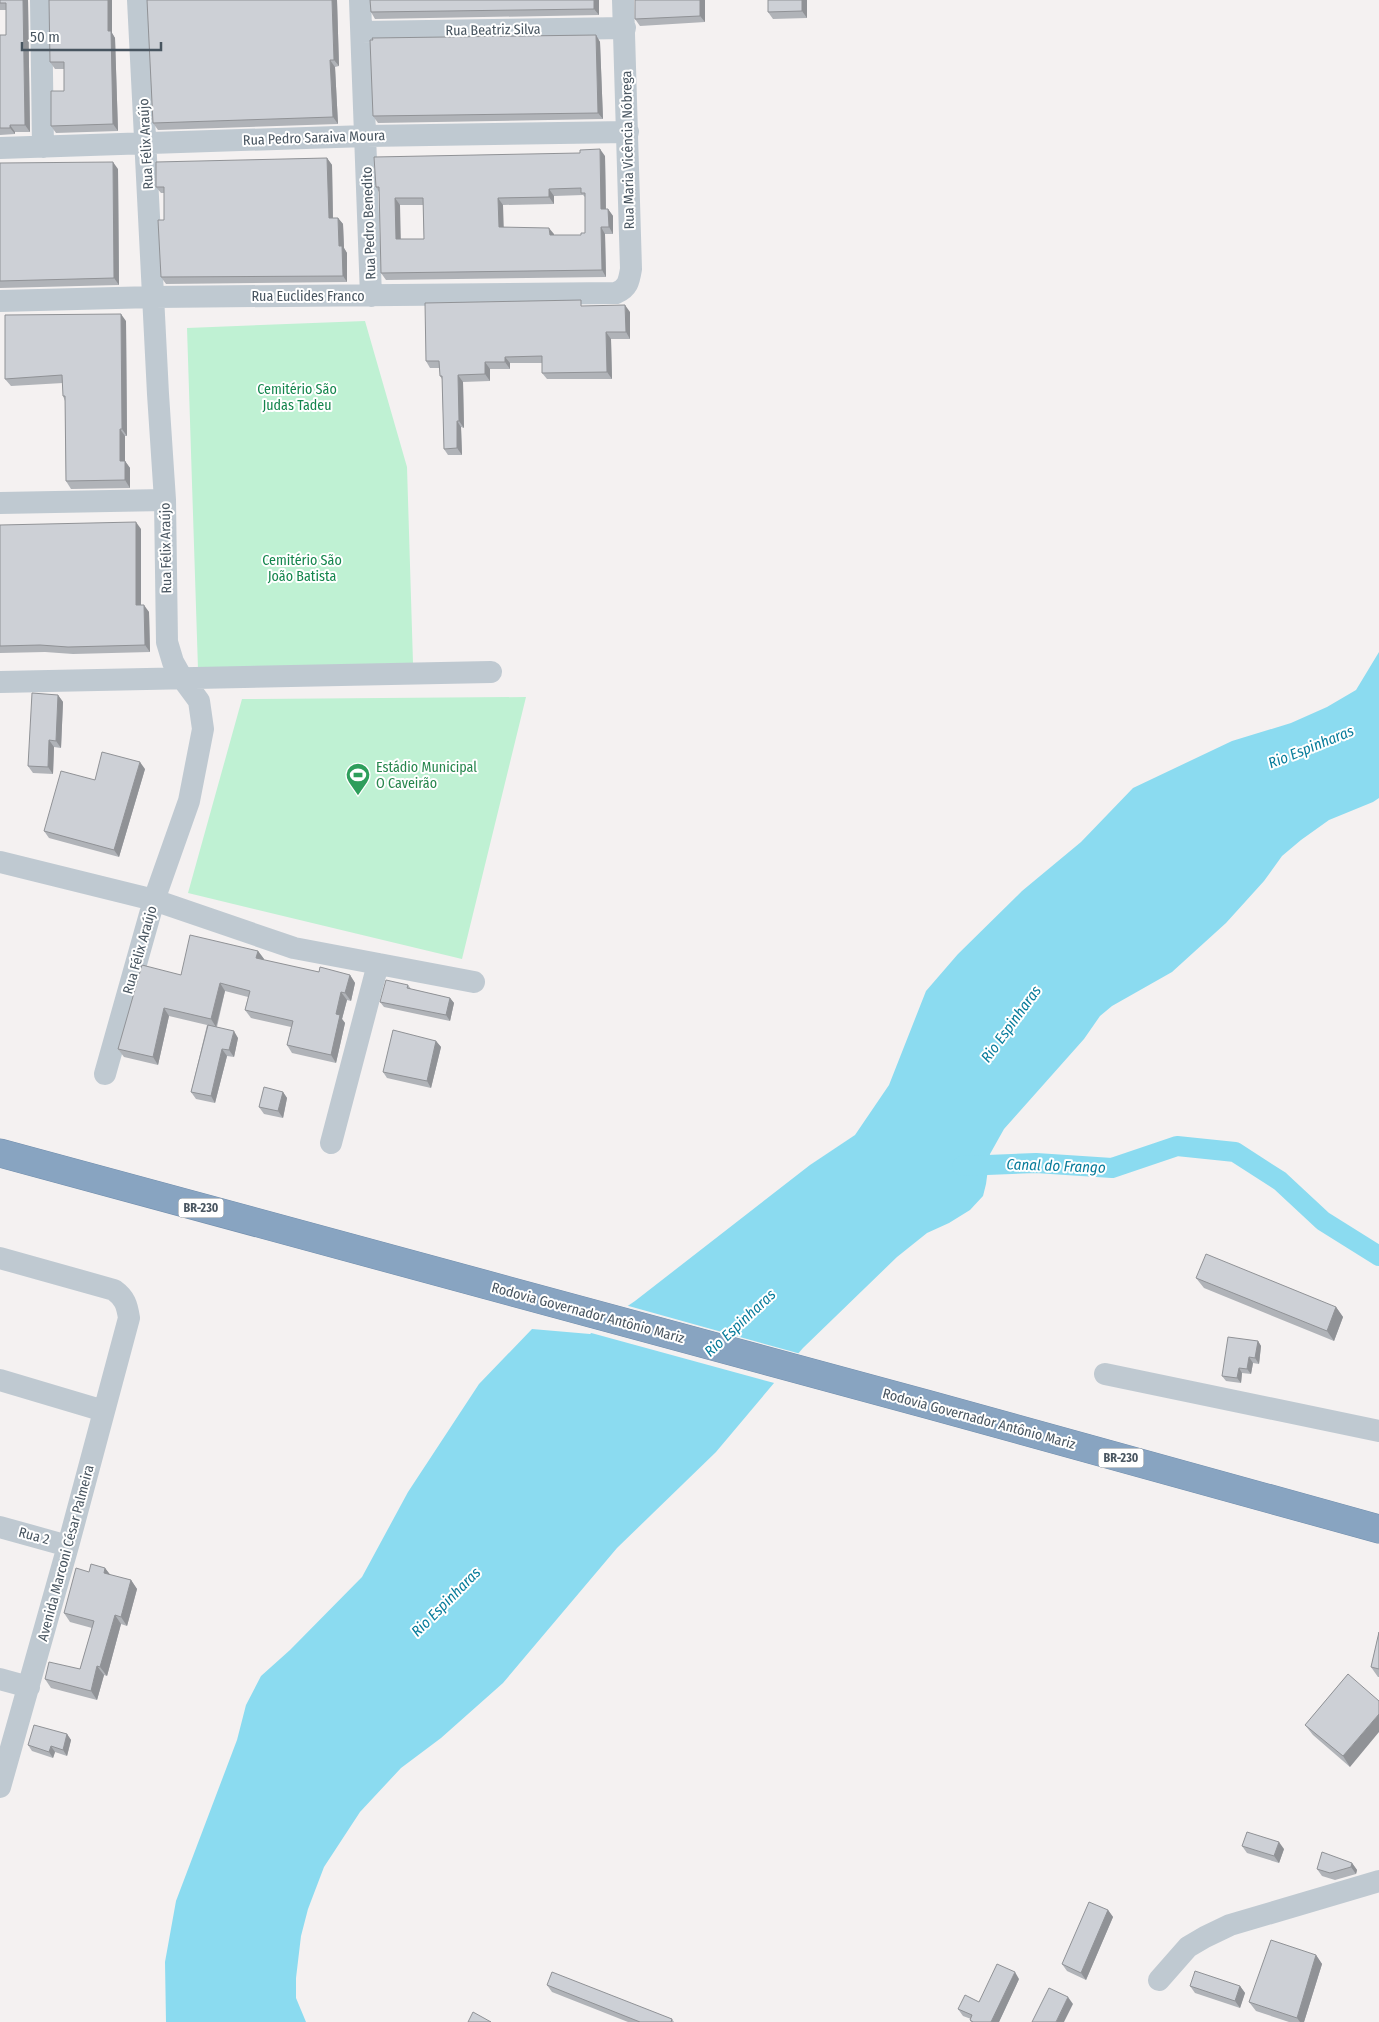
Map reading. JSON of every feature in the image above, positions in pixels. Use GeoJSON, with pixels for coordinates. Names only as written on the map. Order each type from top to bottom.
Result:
{"type":"FeatureCollection","features":[{"type":"Feature","properties":{"kind":"highway","name":"Rodovia Governador Antônio Mariz"},"geometry":{"type":"LineString","coordinates":[[0,1153],[1379,1529]]}},
{"type":"Feature","properties":{"kind":"street"},"geometry":{"type":"LineString","coordinates":[[41,0],[43,147]]}},
{"type":"Feature","properties":{"kind":"street","name":"Rua Félix Araújo"},"geometry":{"type":"LineString","coordinates":[[105,1074],[154,900],[190,801],[203,729],[199,701],[173,662],[167,642],[165,500],[138,0]]}},
{"type":"Feature","properties":{"kind":"street","name":"Rua Pedro Benedito"},"geometry":{"type":"LineString","coordinates":[[360,0],[371,296]]}},
{"type":"Feature","properties":{"kind":"street","name":"Rua Maria Vicência Nóbrega"},"geometry":{"type":"LineString","coordinates":[[616,293],[624,290],[629,281],[631,269],[623,0]]}},
{"type":"Feature","properties":{"kind":"street","name":"Rua Beatriz Silva"},"geometry":{"type":"LineString","coordinates":[[362,32],[624,28]]}},
{"type":"Feature","properties":{"kind":"street","name":"Rua Pedro Saraiva Moura"},"geometry":{"type":"LineString","coordinates":[[0,148],[366,136],[628,132]]}},
{"type":"Feature","properties":{"kind":"street","name":"Rua Euclides Franco"},"geometry":{"type":"LineString","coordinates":[[0,301],[154,297],[616,293]]}},
{"type":"Feature","properties":{"kind":"street"},"geometry":{"type":"LineString","coordinates":[[0,503],[165,500]]}},
{"type":"Feature","properties":{"kind":"street"},"geometry":{"type":"LineString","coordinates":[[0,682],[491,672]]}},
{"type":"Feature","properties":{"kind":"street"},"geometry":{"type":"LineString","coordinates":[[0,862],[154,900],[294,948],[474,982]]}},
{"type":"Feature","properties":{"kind":"street"},"geometry":{"type":"LineString","coordinates":[[331,1142],[378,964]]}},
{"type":"Feature","properties":{"kind":"street","name":"Avenida Marconi César Palmeira"},"geometry":{"type":"LineString","coordinates":[[0,1258],[114,1290],[122,1296],[127,1304],[129,1318],[68,1546],[0,1788]]}},
{"type":"Feature","properties":{"kind":"street"},"geometry":{"type":"LineString","coordinates":[[1105,1374],[1379,1431]]}},
{"type":"Feature","properties":{"kind":"street"},"geometry":{"type":"LineString","coordinates":[[0,1380],[104,1411]]}},
{"type":"Feature","properties":{"kind":"street","name":"Rua 2"},"geometry":{"type":"LineString","coordinates":[[0,1527],[68,1546]]}},
{"type":"Feature","properties":{"kind":"street"},"geometry":{"type":"LineString","coordinates":[[0,1679],[29,1687]]}},
{"type":"Feature","properties":{"kind":"street"},"geometry":{"type":"LineString","coordinates":[[1159,1980],[1188,1947],[1205,1936],[1230,1925],[1379,1881]]}},
{"type":"Feature","properties":{"kind":"green space"},"geometry":{"type":"Polygon","coordinates":[[[365,321],[407,467],[413,663],[198,669],[187,328],[365,321]]]}},
{"type":"Feature","properties":{"kind":"green space","name":"Estádio Municipal O Caveirão"},"geometry":{"type":"Polygon","coordinates":[[[526,697],[462,959],[188,893],[242,699],[526,697]]]}},
{"type":"Feature","properties":{"kind":"water","name":"Rio Espinharas"},"geometry":{"type":"Polygon","coordinates":[[[1379,652],[1379,798],[1329,820],[1301,840],[1282,856],[1264,881],[1226,923],[1172,972],[1112,1006],[1100,1016],[1084,1039],[1004,1129],[990,1154],[983,1196],[970,1210],[949,1223],[927,1233],[897,1257],[803,1348],[788,1365],[610,1318],[635,1301],[810,1165],[855,1135],[889,1085],[926,991],[958,954],[1022,891],[1081,842],[1133,788],[1232,741],[1291,723],[1327,707],[1356,690],[1379,652]]]}},
{"type":"Feature","properties":{"kind":"water","name":"Rio Espinharas"},"geometry":{"type":"Polygon","coordinates":[[[606,1322],[785,1370],[716,1452],[617,1548],[503,1683],[441,1738],[401,1768],[360,1812],[324,1867],[308,1909],[301,1936],[296,1978],[296,1998],[306,2022],[166,2022],[165,1962],[176,1901],[237,1740],[246,1705],[261,1676],[290,1650],[362,1577],[408,1492],[479,1384],[532,1329],[590,1334],[606,1322]]]}},
{"type":"Feature","properties":{"kind":"pier"},"geometry":{"type":"Polygon","coordinates":[[[625,1305],[801,1354],[778,1384],[584,1331],[589,1331],[625,1305]]]}},
{"type":"Feature","properties":{"kind":"building"},"geometry":{"type":"Polygon","coordinates":[[[0,0],[23,0],[25,125],[10,125],[10,128],[0,128],[0,35],[6,35],[6,3],[0,3],[0,0]]]}},
{"type":"Feature","properties":{"kind":"building"},"geometry":{"type":"Polygon","coordinates":[[[49,0],[108,0],[108,31],[111,31],[113,124],[51,126],[51,91],[64,91],[64,62],[50,62],[49,0]]]}},
{"type":"Feature","properties":{"kind":"building"},"geometry":{"type":"Polygon","coordinates":[[[147,0],[332,0],[334,60],[330,60],[333,117],[153,123],[147,0]]]}},
{"type":"Feature","properties":{"kind":"building"},"geometry":{"type":"Polygon","coordinates":[[[370,0],[594,0],[594,9],[371,12],[370,0]]]}},
{"type":"Feature","properties":{"kind":"building"},"geometry":{"type":"Polygon","coordinates":[[[635,0],[700,0],[700,16],[635,19],[635,0]]]}},
{"type":"Feature","properties":{"kind":"building"},"geometry":{"type":"Polygon","coordinates":[[[768,0],[802,0],[802,11],[768,12],[768,0]]]}},
{"type":"Feature","properties":{"kind":"building"},"geometry":{"type":"Polygon","coordinates":[[[596,35],[598,113],[373,116],[370,40],[373,40],[372,38],[596,35]]]}},
{"type":"Feature","properties":{"kind":"building"},"geometry":{"type":"Polygon","coordinates":[[[600,149],[601,209],[608,209],[609,227],[601,227],[602,270],[381,273],[379,187],[376,187],[374,157],[580,153],[580,150],[600,149]],[[581,188],[549,189],[549,197],[498,198],[499,227],[549,228],[550,235],[581,235],[581,233],[585,233],[585,193],[581,193],[581,188]],[[395,198],[396,239],[424,239],[423,198],[395,198]]]}},
{"type":"Feature","properties":{"kind":"building"},"geometry":{"type":"Polygon","coordinates":[[[327,158],[329,218],[338,218],[339,246],[342,246],[343,276],[161,277],[158,220],[164,220],[164,187],[156,187],[156,162],[327,158]]]}},
{"type":"Feature","properties":{"kind":"building"},"geometry":{"type":"Polygon","coordinates":[[[113,162],[114,278],[0,281],[0,163],[113,162]]]}},
{"type":"Feature","properties":{"kind":"building"},"geometry":{"type":"Polygon","coordinates":[[[581,300],[581,306],[625,305],[626,332],[606,332],[607,372],[542,373],[542,356],[505,357],[505,362],[485,362],[485,374],[458,375],[459,421],[457,421],[457,448],[444,449],[442,376],[440,376],[439,361],[426,361],[425,303],[581,300]]]}},
{"type":"Feature","properties":{"kind":"building"},"geometry":{"type":"Polygon","coordinates":[[[121,314],[122,429],[120,429],[120,461],[125,461],[125,480],[66,481],[65,396],[63,396],[62,375],[5,379],[5,315],[121,314]]]}},
{"type":"Feature","properties":{"kind":"building"},"geometry":{"type":"Polygon","coordinates":[[[136,522],[136,605],[144,605],[145,645],[0,646],[0,525],[136,522]]]}},
{"type":"Feature","properties":{"kind":"building"},"geometry":{"type":"Polygon","coordinates":[[[32,693],[58,695],[56,741],[49,740],[48,767],[28,766],[32,693]]]}},
{"type":"Feature","properties":{"kind":"building"},"geometry":{"type":"Polygon","coordinates":[[[102,752],[140,762],[114,850],[44,831],[61,771],[95,780],[102,752]]]}},
{"type":"Feature","properties":{"kind":"building"},"geometry":{"type":"Polygon","coordinates":[[[190,935],[258,951],[256,958],[319,972],[320,967],[350,975],[345,993],[341,992],[336,1014],[340,1015],[331,1055],[287,1045],[293,1021],[245,1010],[250,991],[220,983],[211,1019],[164,1008],[153,1057],[118,1049],[142,965],[181,975],[190,935]]]}},
{"type":"Feature","properties":{"kind":"building"},"geometry":{"type":"Polygon","coordinates":[[[386,980],[408,985],[407,988],[450,998],[446,1015],[380,1002],[386,980]]]}},
{"type":"Feature","properties":{"kind":"building"},"geometry":{"type":"Polygon","coordinates":[[[208,1025],[234,1031],[229,1050],[222,1049],[211,1096],[191,1092],[208,1025]]]}},
{"type":"Feature","properties":{"kind":"building"},"geometry":{"type":"Polygon","coordinates":[[[393,1030],[436,1041],[427,1081],[383,1072],[393,1030]]]}},
{"type":"Feature","properties":{"kind":"building"},"geometry":{"type":"Polygon","coordinates":[[[264,1087],[283,1092],[278,1111],[259,1107],[264,1087]]]}},
{"type":"Feature","properties":{"kind":"building"},"geometry":{"type":"Polygon","coordinates":[[[1206,1254],[1336,1307],[1327,1331],[1196,1278],[1206,1254]]]}},
{"type":"Feature","properties":{"kind":"building"},"geometry":{"type":"Polygon","coordinates":[[[1228,1337],[1258,1341],[1255,1358],[1249,1357],[1247,1369],[1239,1368],[1237,1378],[1222,1376],[1228,1337]]]}},
{"type":"Feature","properties":{"kind":"building"},"geometry":{"type":"Polygon","coordinates":[[[91,1564],[105,1568],[104,1573],[131,1580],[121,1617],[115,1615],[100,1667],[97,1666],[91,1691],[45,1679],[49,1662],[80,1669],[94,1621],[64,1613],[76,1568],[89,1572],[91,1564]]]}},
{"type":"Feature","properties":{"kind":"building"},"geometry":{"type":"Polygon","coordinates":[[[1379,1632],[1379,1669],[1371,1667],[1379,1632]]]}},
{"type":"Feature","properties":{"kind":"building"},"geometry":{"type":"Polygon","coordinates":[[[1348,1674],[1379,1701],[1379,1714],[1343,1756],[1305,1725],[1348,1674]]]}},
{"type":"Feature","properties":{"kind":"building"},"geometry":{"type":"Polygon","coordinates":[[[34,1725],[67,1734],[63,1750],[51,1746],[49,1752],[28,1745],[34,1725]]]}},
{"type":"Feature","properties":{"kind":"building"},"geometry":{"type":"Polygon","coordinates":[[[1247,1832],[1279,1842],[1274,1856],[1242,1846],[1247,1832]]]}},
{"type":"Feature","properties":{"kind":"building"},"geometry":{"type":"Polygon","coordinates":[[[1322,1852],[1352,1863],[1351,1867],[1330,1873],[1317,1869],[1322,1852]]]}},
{"type":"Feature","properties":{"kind":"building"},"geometry":{"type":"Polygon","coordinates":[[[1089,1902],[1108,1910],[1081,1973],[1062,1964],[1089,1902]]]}},
{"type":"Feature","properties":{"kind":"building"},"geometry":{"type":"Polygon","coordinates":[[[1271,1940],[1316,1955],[1297,2018],[1249,2002],[1271,1940]]]}},
{"type":"Feature","properties":{"kind":"building"},"geometry":{"type":"Polygon","coordinates":[[[997,1964],[1015,1972],[991,2022],[973,2022],[970,2020],[972,2015],[958,2009],[965,1995],[979,2002],[997,1964]]]}},
{"type":"Feature","properties":{"kind":"building"},"geometry":{"type":"Polygon","coordinates":[[[1195,1971],[1240,1986],[1235,2001],[1190,1986],[1195,1971]]]}},
{"type":"Feature","properties":{"kind":"building"},"geometry":{"type":"Polygon","coordinates":[[[552,1972],[672,2019],[671,2022],[640,2022],[547,1985],[552,1972]]]}},
{"type":"Feature","properties":{"kind":"building"},"geometry":{"type":"Polygon","coordinates":[[[1049,1988],[1068,1997],[1056,2022],[1032,2022],[1049,1988]]]}},
{"type":"Feature","properties":{"kind":"building"},"geometry":{"type":"Polygon","coordinates":[[[473,2012],[491,2022],[468,2022],[473,2012]]]}},
{"type":"Feature","properties":{"kind":"waterway","name":"Canal do Frango"},"geometry":{"type":"LineString","coordinates":[[962,1166],[1036,1163],[1112,1168],[1177,1146],[1235,1152],[1280,1181],[1323,1221],[1379,1256]]}},
{"type":"Feature","properties":{"kind":"place","name":"Estádio Municipal O Caveirão"},"geometry":{"type":"Point","coordinates":[358,796]}},
{"type":"Feature","properties":{"kind":"park label","name":"Cemitério São Judas Tadeu"},"geometry":{"type":"Point","coordinates":[297,398]}},
{"type":"Feature","properties":{"kind":"park label","name":"Cemitério São João Batista"},"geometry":{"type":"Point","coordinates":[302,568]}}]}
